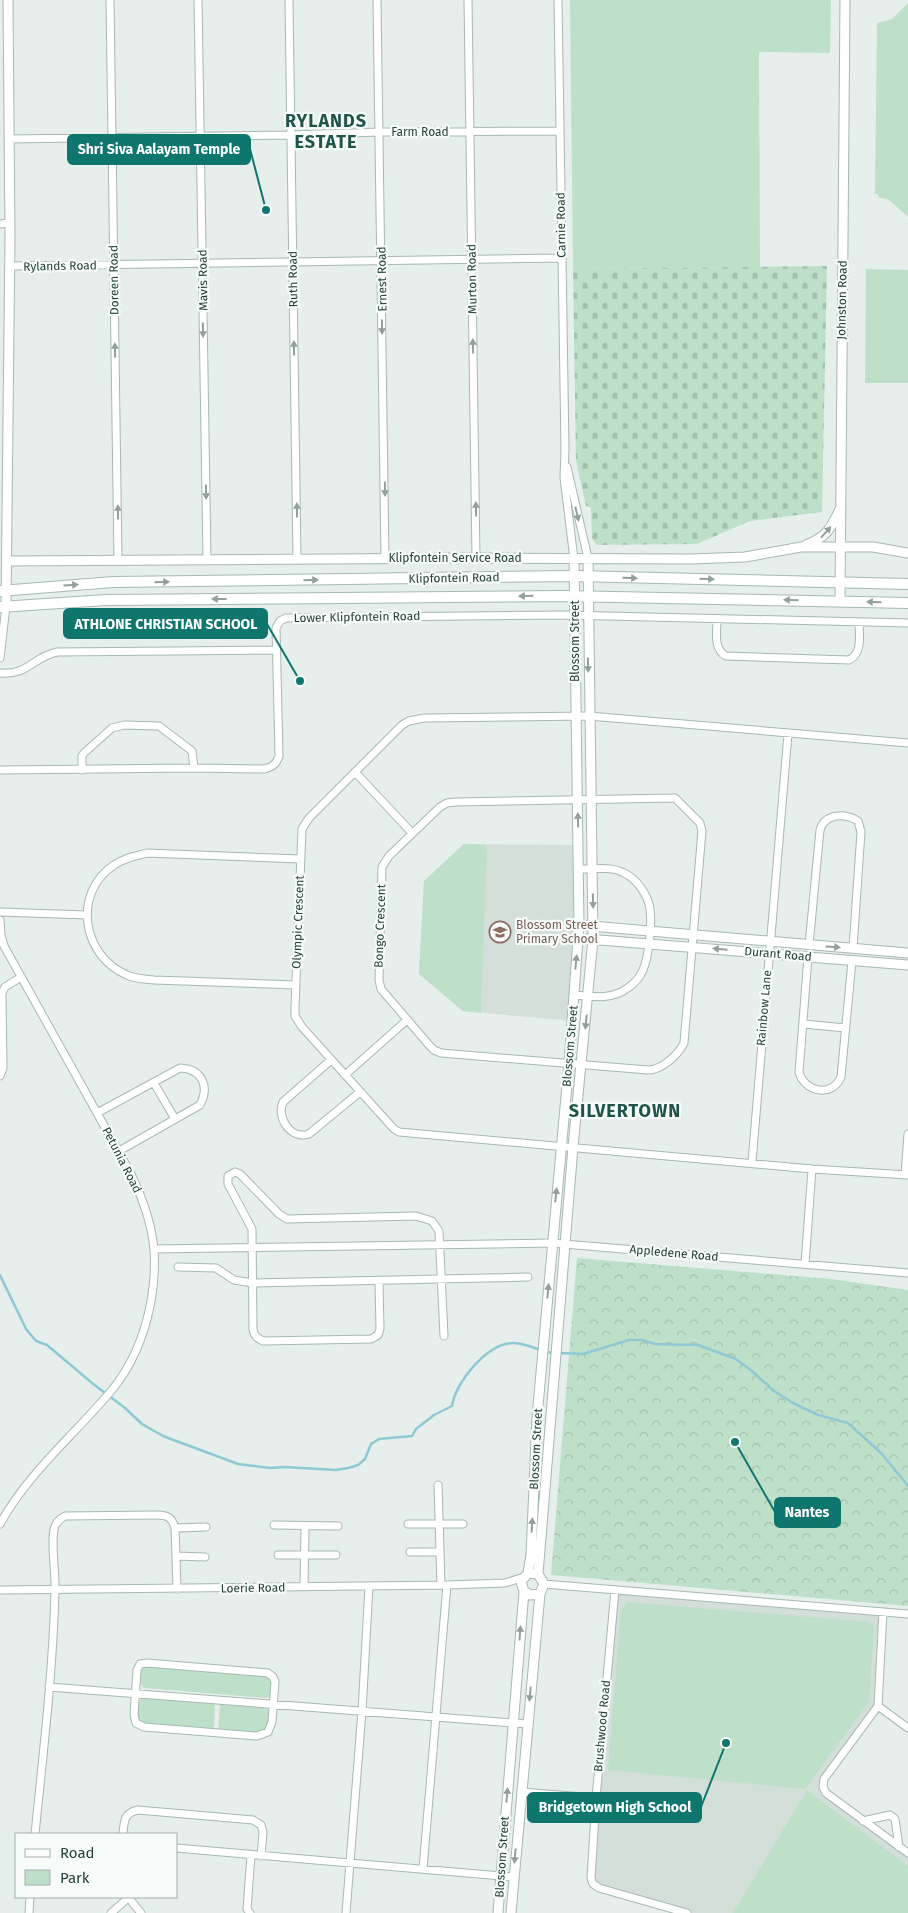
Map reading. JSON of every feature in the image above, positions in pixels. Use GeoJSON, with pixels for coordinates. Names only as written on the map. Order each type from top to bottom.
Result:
{"type":"FeatureCollection","features":[{"type":"Feature","properties":{"kind":"main road","name":"Klipfontein Road"},"geometry":{"type":"LineString","coordinates":[[4,590],[113,582],[575,576],[908,584]]}},
{"type":"Feature","properties":{"kind":"main road","name":"Klipfontein Road"},"geometry":{"type":"LineString","coordinates":[[3,606],[106,600],[574,596],[908,603]]}},
{"type":"Feature","properties":{"kind":"street"},"geometry":{"type":"LineString","coordinates":[[0,658],[4,590],[3,560],[10,266],[5,223],[10,139],[8,0]]}},
{"type":"Feature","properties":{"kind":"street","name":"Doreen Road"},"geometry":{"type":"LineString","coordinates":[[110,0],[118,561]]}},
{"type":"Feature","properties":{"kind":"street","name":"Mavis Road"},"geometry":{"type":"LineString","coordinates":[[198,0],[207,560]]}},
{"type":"Feature","properties":{"kind":"street","name":"Ruth Road"},"geometry":{"type":"LineString","coordinates":[[289,0],[297,559]]}},
{"type":"Feature","properties":{"kind":"street","name":"Ernest Road"},"geometry":{"type":"LineString","coordinates":[[378,0],[386,559]]}},
{"type":"Feature","properties":{"kind":"street","name":"Murton Road"},"geometry":{"type":"LineString","coordinates":[[468,0],[476,558]]}},
{"type":"Feature","properties":{"kind":"street","name":"Carnie Road"},"geometry":{"type":"LineString","coordinates":[[558,0],[564,478],[575,576]]}},
{"type":"Feature","properties":{"kind":"street","name":"Johnston Road"},"geometry":{"type":"LineString","coordinates":[[840,601],[845,0]]}},
{"type":"Feature","properties":{"kind":"street","name":"Farm Road"},"geometry":{"type":"LineString","coordinates":[[10,139],[380,132],[560,131]]}},
{"type":"Feature","properties":{"kind":"street","name":"Rylands Road"},"geometry":{"type":"LineString","coordinates":[[10,266],[561,258]]}},
{"type":"Feature","properties":{"kind":"street","name":"Carnie Road"},"geometry":{"type":"LineString","coordinates":[[565,449],[572,493],[588,558],[588,577]]}},
{"type":"Feature","properties":{"kind":"street"},"geometry":{"type":"LineString","coordinates":[[801,547],[825,536],[841,506]]}},
{"type":"Feature","properties":{"kind":"street","name":"Klipfontein Service Road"},"geometry":{"type":"LineString","coordinates":[[3,560],[691,559],[745,557],[801,547],[841,546],[890,548],[908,553]]}},
{"type":"Feature","properties":{"kind":"street","name":"Blossom Street"},"geometry":{"type":"LineString","coordinates":[[526,1575],[531,1554],[542,1361],[569,1063],[579,925],[575,576]]}},
{"type":"Feature","properties":{"kind":"street","name":"Blossom Street"},"geometry":{"type":"LineString","coordinates":[[538,1574],[573,1147],[593,939],[588,577]]}},
{"type":"Feature","properties":{"kind":"street","name":"Lower Klipfontein Road"},"geometry":{"type":"LineString","coordinates":[[276,650],[277,624],[286,618],[588,616],[908,623]]}},
{"type":"Feature","properties":{"kind":"street"},"geometry":{"type":"LineString","coordinates":[[717,619],[717,647],[726,656],[849,660],[856,656],[859,649],[860,622]]}},
{"type":"Feature","properties":{"kind":"street"},"geometry":{"type":"LineString","coordinates":[[0,673],[18,673],[46,654],[56,652],[276,650],[278,756],[277,763],[272,767],[264,769],[0,770]]}},
{"type":"Feature","properties":{"kind":"street","name":"Olympic Crescent"},"geometry":{"type":"LineString","coordinates":[[906,1175],[812,1169],[752,1162],[399,1132],[360,1092],[298,1022],[295,1006],[300,835],[304,824],[402,726],[416,719],[589,716],[908,743]]}},
{"type":"Feature","properties":{"kind":"street"},"geometry":{"type":"LineString","coordinates":[[82,770],[82,756],[84,753],[112,728],[124,725],[153,725],[164,728],[192,751],[194,768]]}},
{"type":"Feature","properties":{"kind":"street","name":"Rainbow Lane"},"geometry":{"type":"LineString","coordinates":[[752,1162],[768,953],[788,734]]}},
{"type":"Feature","properties":{"kind":"street"},"geometry":{"type":"LineString","coordinates":[[355,772],[412,833]]}},
{"type":"Feature","properties":{"kind":"street","name":"Bongo Crescent"},"geometry":{"type":"LineString","coordinates":[[675,798],[700,823],[702,831],[685,1038],[681,1049],[654,1070],[441,1053],[434,1050],[381,989],[379,980],[382,866],[389,856],[412,833],[446,803],[577,800],[675,798]]}},
{"type":"Feature","properties":{"kind":"street"},"geometry":{"type":"LineString","coordinates":[[809,945],[820,830],[822,823],[827,818],[833,816],[847,817],[858,821],[861,832],[853,948]]}},
{"type":"Feature","properties":{"kind":"street"},"geometry":{"type":"LineString","coordinates":[[296,985],[133,978],[118,971],[101,955],[91,940],[86,915],[89,899],[97,882],[106,871],[129,857],[147,853],[300,859]]}},
{"type":"Feature","properties":{"kind":"street"},"geometry":{"type":"LineString","coordinates":[[574,995],[608,997],[628,989],[637,981],[643,971],[648,944],[650,909],[646,897],[635,880],[626,873],[616,869],[579,869]]}},
{"type":"Feature","properties":{"kind":"street"},"geometry":{"type":"LineString","coordinates":[[0,912],[86,915]]}},
{"type":"Feature","properties":{"kind":"street","name":"Petunia Road"},"geometry":{"type":"LineString","coordinates":[[0,920],[4,946],[134,1180],[144,1204],[154,1249],[152,1287],[144,1327],[132,1358],[113,1388],[24,1490],[0,1524]]}},
{"type":"Feature","properties":{"kind":"street","name":"Durant Road"},"geometry":{"type":"LineString","coordinates":[[579,925],[908,954]]}},
{"type":"Feature","properties":{"kind":"street","name":"Durant Road"},"geometry":{"type":"LineString","coordinates":[[578,938],[908,965]]}},
{"type":"Feature","properties":{"kind":"street"},"geometry":{"type":"LineString","coordinates":[[808,957],[799,1072],[807,1087],[826,1090],[838,1083],[841,1077],[852,960]]}},
{"type":"Feature","properties":{"kind":"street"},"geometry":{"type":"LineString","coordinates":[[0,1076],[3,1068],[2,993],[5,987],[21,976]]}},
{"type":"Feature","properties":{"kind":"street"},"geometry":{"type":"LineString","coordinates":[[346,1075],[407,1020]]}},
{"type":"Feature","properties":{"kind":"street"},"geometry":{"type":"LineString","coordinates":[[804,1024],[845,1028]]}},
{"type":"Feature","properties":{"kind":"street"},"geometry":{"type":"LineString","coordinates":[[331,1060],[284,1102],[281,1108],[282,1120],[296,1135],[309,1134],[360,1092]]}},
{"type":"Feature","properties":{"kind":"street"},"geometry":{"type":"LineString","coordinates":[[97,1113],[180,1068],[189,1068],[198,1074],[204,1085],[205,1096],[200,1105],[119,1152]]}},
{"type":"Feature","properties":{"kind":"street"},"geometry":{"type":"LineString","coordinates":[[154,1082],[175,1119]]}},
{"type":"Feature","properties":{"kind":"street"},"geometry":{"type":"LineString","coordinates":[[906,1175],[908,1134]]}},
{"type":"Feature","properties":{"kind":"street"},"geometry":{"type":"LineString","coordinates":[[805,1264],[812,1169]]}},
{"type":"Feature","properties":{"kind":"street"},"geometry":{"type":"LineString","coordinates":[[380,1280],[380,1329],[378,1335],[371,1339],[263,1341],[258,1339],[253,1329],[251,1224],[227,1180],[230,1174],[235,1172],[244,1178],[283,1217],[288,1219],[416,1216],[425,1218],[437,1226],[440,1246],[444,1336]]}},
{"type":"Feature","properties":{"kind":"street","name":"Appledene Road"},"geometry":{"type":"LineString","coordinates":[[154,1249],[565,1244],[908,1273]]}},
{"type":"Feature","properties":{"kind":"street"},"geometry":{"type":"LineString","coordinates":[[178,1267],[216,1268],[234,1280],[253,1283],[528,1277]]}},
{"type":"Feature","properties":{"kind":"street"},"geometry":{"type":"LineString","coordinates":[[538,1417],[552,1418]]}},
{"type":"Feature","properties":{"kind":"street"},"geometry":{"type":"LineString","coordinates":[[423,1869],[437,1717],[444,1585],[440,1552],[438,1484]]}},
{"type":"Feature","properties":{"kind":"street"},"geometry":{"type":"LineString","coordinates":[[35,1833],[49,1687],[55,1590],[54,1528],[59,1520],[65,1516],[164,1515],[173,1520],[175,1528],[177,1589]]}},
{"type":"Feature","properties":{"kind":"street"},"geometry":{"type":"LineString","coordinates":[[408,1524],[462,1524]]}},
{"type":"Feature","properties":{"kind":"street"},"geometry":{"type":"LineString","coordinates":[[274,1525],[338,1526]]}},
{"type":"Feature","properties":{"kind":"street"},"geometry":{"type":"LineString","coordinates":[[304,1587],[305,1526]]}},
{"type":"Feature","properties":{"kind":"street"},"geometry":{"type":"LineString","coordinates":[[175,1528],[206,1527]]}},
{"type":"Feature","properties":{"kind":"street"},"geometry":{"type":"LineString","coordinates":[[410,1552],[440,1552]]}},
{"type":"Feature","properties":{"kind":"street"},"geometry":{"type":"LineString","coordinates":[[278,1555],[336,1555]]}},
{"type":"Feature","properties":{"kind":"street"},"geometry":{"type":"LineString","coordinates":[[176,1556],[205,1557]]}},
{"type":"Feature","properties":{"kind":"street"},"geometry":{"type":"LineString","coordinates":[[538,1574],[544,1584],[540,1594],[530,1595],[523,1590],[521,1582],[526,1575],[538,1574]]}},
{"type":"Feature","properties":{"kind":"street","name":"Loerie Road"},"geometry":{"type":"LineString","coordinates":[[0,1590],[444,1585],[505,1582],[526,1575]]}},
{"type":"Feature","properties":{"kind":"street","name":"Loerie Road"},"geometry":{"type":"LineString","coordinates":[[505,1582],[523,1590]]}},
{"type":"Feature","properties":{"kind":"street"},"geometry":{"type":"LineString","coordinates":[[544,1584],[908,1614]]}},
{"type":"Feature","properties":{"kind":"street"},"geometry":{"type":"LineString","coordinates":[[346,1913],[362,1711],[369,1586]]}},
{"type":"Feature","properties":{"kind":"street","name":"Blossom Street"},"geometry":{"type":"LineString","coordinates":[[498,1913],[523,1590]]}},
{"type":"Feature","properties":{"kind":"street","name":"Brushwood Road"},"geometry":{"type":"LineString","coordinates":[[615,1590],[596,1798],[591,1878],[593,1884],[607,1890],[687,1913]]}},
{"type":"Feature","properties":{"kind":"street","name":"Blossom Street"},"geometry":{"type":"LineString","coordinates":[[511,1913],[540,1594]]}},
{"type":"Feature","properties":{"kind":"street"},"geometry":{"type":"LineString","coordinates":[[883,1612],[878,1706],[824,1779],[822,1787],[826,1794],[908,1853]]}},
{"type":"Feature","properties":{"kind":"street"},"geometry":{"type":"LineString","coordinates":[[147,1663],[268,1673],[276,1682],[274,1705],[272,1722],[268,1732],[257,1736],[144,1727],[136,1724],[134,1715],[136,1670],[140,1664],[147,1663]]}},
{"type":"Feature","properties":{"kind":"street"},"geometry":{"type":"LineString","coordinates":[[49,1687],[527,1724]]}},
{"type":"Feature","properties":{"kind":"street"},"geometry":{"type":"LineString","coordinates":[[878,1706],[908,1728]]}},
{"type":"Feature","properties":{"kind":"street"},"geometry":{"type":"LineString","coordinates":[[521,1792],[596,1798]]}},
{"type":"Feature","properties":{"kind":"street"},"geometry":{"type":"LineString","coordinates":[[123,1833],[124,1819],[130,1812],[138,1810],[253,1820],[261,1825],[261,1856]]}},
{"type":"Feature","properties":{"kind":"street"},"geometry":{"type":"LineString","coordinates":[[863,1822],[890,1815],[895,1819],[899,1846]]}},
{"type":"Feature","properties":{"kind":"street"},"geometry":{"type":"LineString","coordinates":[[178,1848],[514,1877]]}},
{"type":"Feature","properties":{"kind":"street"},"geometry":{"type":"LineString","coordinates":[[247,1912],[252,1855]]}},
{"type":"Feature","properties":{"kind":"street"},"geometry":{"type":"LineString","coordinates":[[29,1913],[30,1898]]}},
{"type":"Feature","properties":{"kind":"street"},"geometry":{"type":"LineString","coordinates":[[111,1913],[127,1898]]}},
{"type":"Feature","properties":{"kind":"street"},"geometry":{"type":"LineString","coordinates":[[129,1898],[141,1913]]}},
{"type":"Feature","properties":{"kind":"shaded area","name":"Blossom Street Primary School"},"geometry":{"type":"Polygon","coordinates":[[[464,844],[578,845],[572,1021],[463,1011],[419,974],[424,881],[464,844]]]}},
{"type":"Feature","properties":{"kind":"shaded area"},"geometry":{"type":"Polygon","coordinates":[[[615,1590],[883,1612],[878,1706],[824,1779],[823,1787],[908,1853],[908,1913],[687,1913],[593,1884],[615,1590]]]}},
{"type":"Feature","properties":{"kind":"green space"},"geometry":{"type":"Polygon","coordinates":[[[570,0],[831,0],[830,53],[759,52],[760,267],[573,269],[570,0]]]}},
{"type":"Feature","properties":{"kind":"green space"},"geometry":{"type":"Polygon","coordinates":[[[908,3],[908,217],[889,200],[878,197],[878,194],[875,194],[877,23],[892,19],[908,3]]]}},
{"type":"Feature","properties":{"kind":"green space"},"geometry":{"type":"Polygon","coordinates":[[[827,266],[822,512],[750,521],[697,544],[597,545],[592,539],[591,508],[586,506],[576,461],[573,269],[827,266]]]}},
{"type":"Feature","properties":{"kind":"green space"},"geometry":{"type":"Polygon","coordinates":[[[866,269],[908,270],[908,383],[865,383],[866,269]]]}},
{"type":"Feature","properties":{"kind":"green space"},"geometry":{"type":"Polygon","coordinates":[[[464,844],[487,845],[481,1013],[463,1011],[419,974],[424,881],[464,844]]]}},
{"type":"Feature","properties":{"kind":"green space"},"geometry":{"type":"Polygon","coordinates":[[[577,1258],[831,1279],[908,1290],[908,1606],[551,1575],[577,1258]]]}},
{"type":"Feature","properties":{"kind":"green space"},"geometry":{"type":"Polygon","coordinates":[[[628,1602],[870,1622],[874,1628],[869,1702],[805,1789],[608,1770],[621,1608],[628,1602]]]}},
{"type":"Feature","properties":{"kind":"green space"},"geometry":{"type":"Polygon","coordinates":[[[144,1666],[267,1676],[272,1680],[271,1696],[265,1698],[144,1688],[139,1682],[140,1670],[144,1666]]]}},
{"type":"Feature","properties":{"kind":"green space"},"geometry":{"type":"Polygon","coordinates":[[[142,1698],[215,1703],[214,1730],[144,1724],[137,1717],[138,1704],[142,1698]]]}},
{"type":"Feature","properties":{"kind":"green space"},"geometry":{"type":"Polygon","coordinates":[[[220,1704],[269,1710],[268,1729],[259,1734],[218,1731],[220,1704]]]}},
{"type":"Feature","properties":{"kind":"green space"},"geometry":{"type":"Polygon","coordinates":[[[807,1790],[908,1866],[908,1913],[733,1913],[807,1790]]]}},
{"type":"Feature","properties":{"kind":"waterway"},"geometry":{"type":"LineString","coordinates":[[0,1275],[26,1329],[36,1341],[47,1345],[142,1424],[163,1436],[238,1464],[270,1468],[336,1470],[358,1465],[365,1459],[371,1444],[379,1439],[412,1436],[416,1429],[434,1415],[452,1406],[459,1386],[466,1376],[483,1357],[493,1350],[513,1343],[554,1353]]}},
{"type":"Feature","properties":{"kind":"waterway"},"geometry":{"type":"LineString","coordinates":[[559,1353],[583,1354],[629,1340],[642,1340],[655,1344],[698,1345],[736,1359],[774,1391],[793,1403],[818,1415],[848,1423],[882,1454],[908,1486]]}},
{"type":"Feature","properties":{"kind":"place","name":"Shri Siva Aalayam Temple"},"geometry":{"type":"Point","coordinates":[266,210]}},
{"type":"Feature","properties":{"kind":"place","name":"ATHLONE CHRISTIAN SCHOOL"},"geometry":{"type":"Point","coordinates":[300,681]}},
{"type":"Feature","properties":{"kind":"place","name":"Blossom Street Primary School"},"geometry":{"type":"Point","coordinates":[500,932]}},
{"type":"Feature","properties":{"kind":"place","name":"Nantes"},"geometry":{"type":"Point","coordinates":[735,1442]}},
{"type":"Feature","properties":{"kind":"place","name":"Bridgetown High School"},"geometry":{"type":"Point","coordinates":[726,1743]}},
{"type":"Feature","properties":{"kind":"district","name":"RYLANDS ESTATE"},"geometry":{"type":"Point","coordinates":[326,131]}},
{"type":"Feature","properties":{"kind":"district","name":"SILVERTOWN"},"geometry":{"type":"Point","coordinates":[625,1111]}}]}
